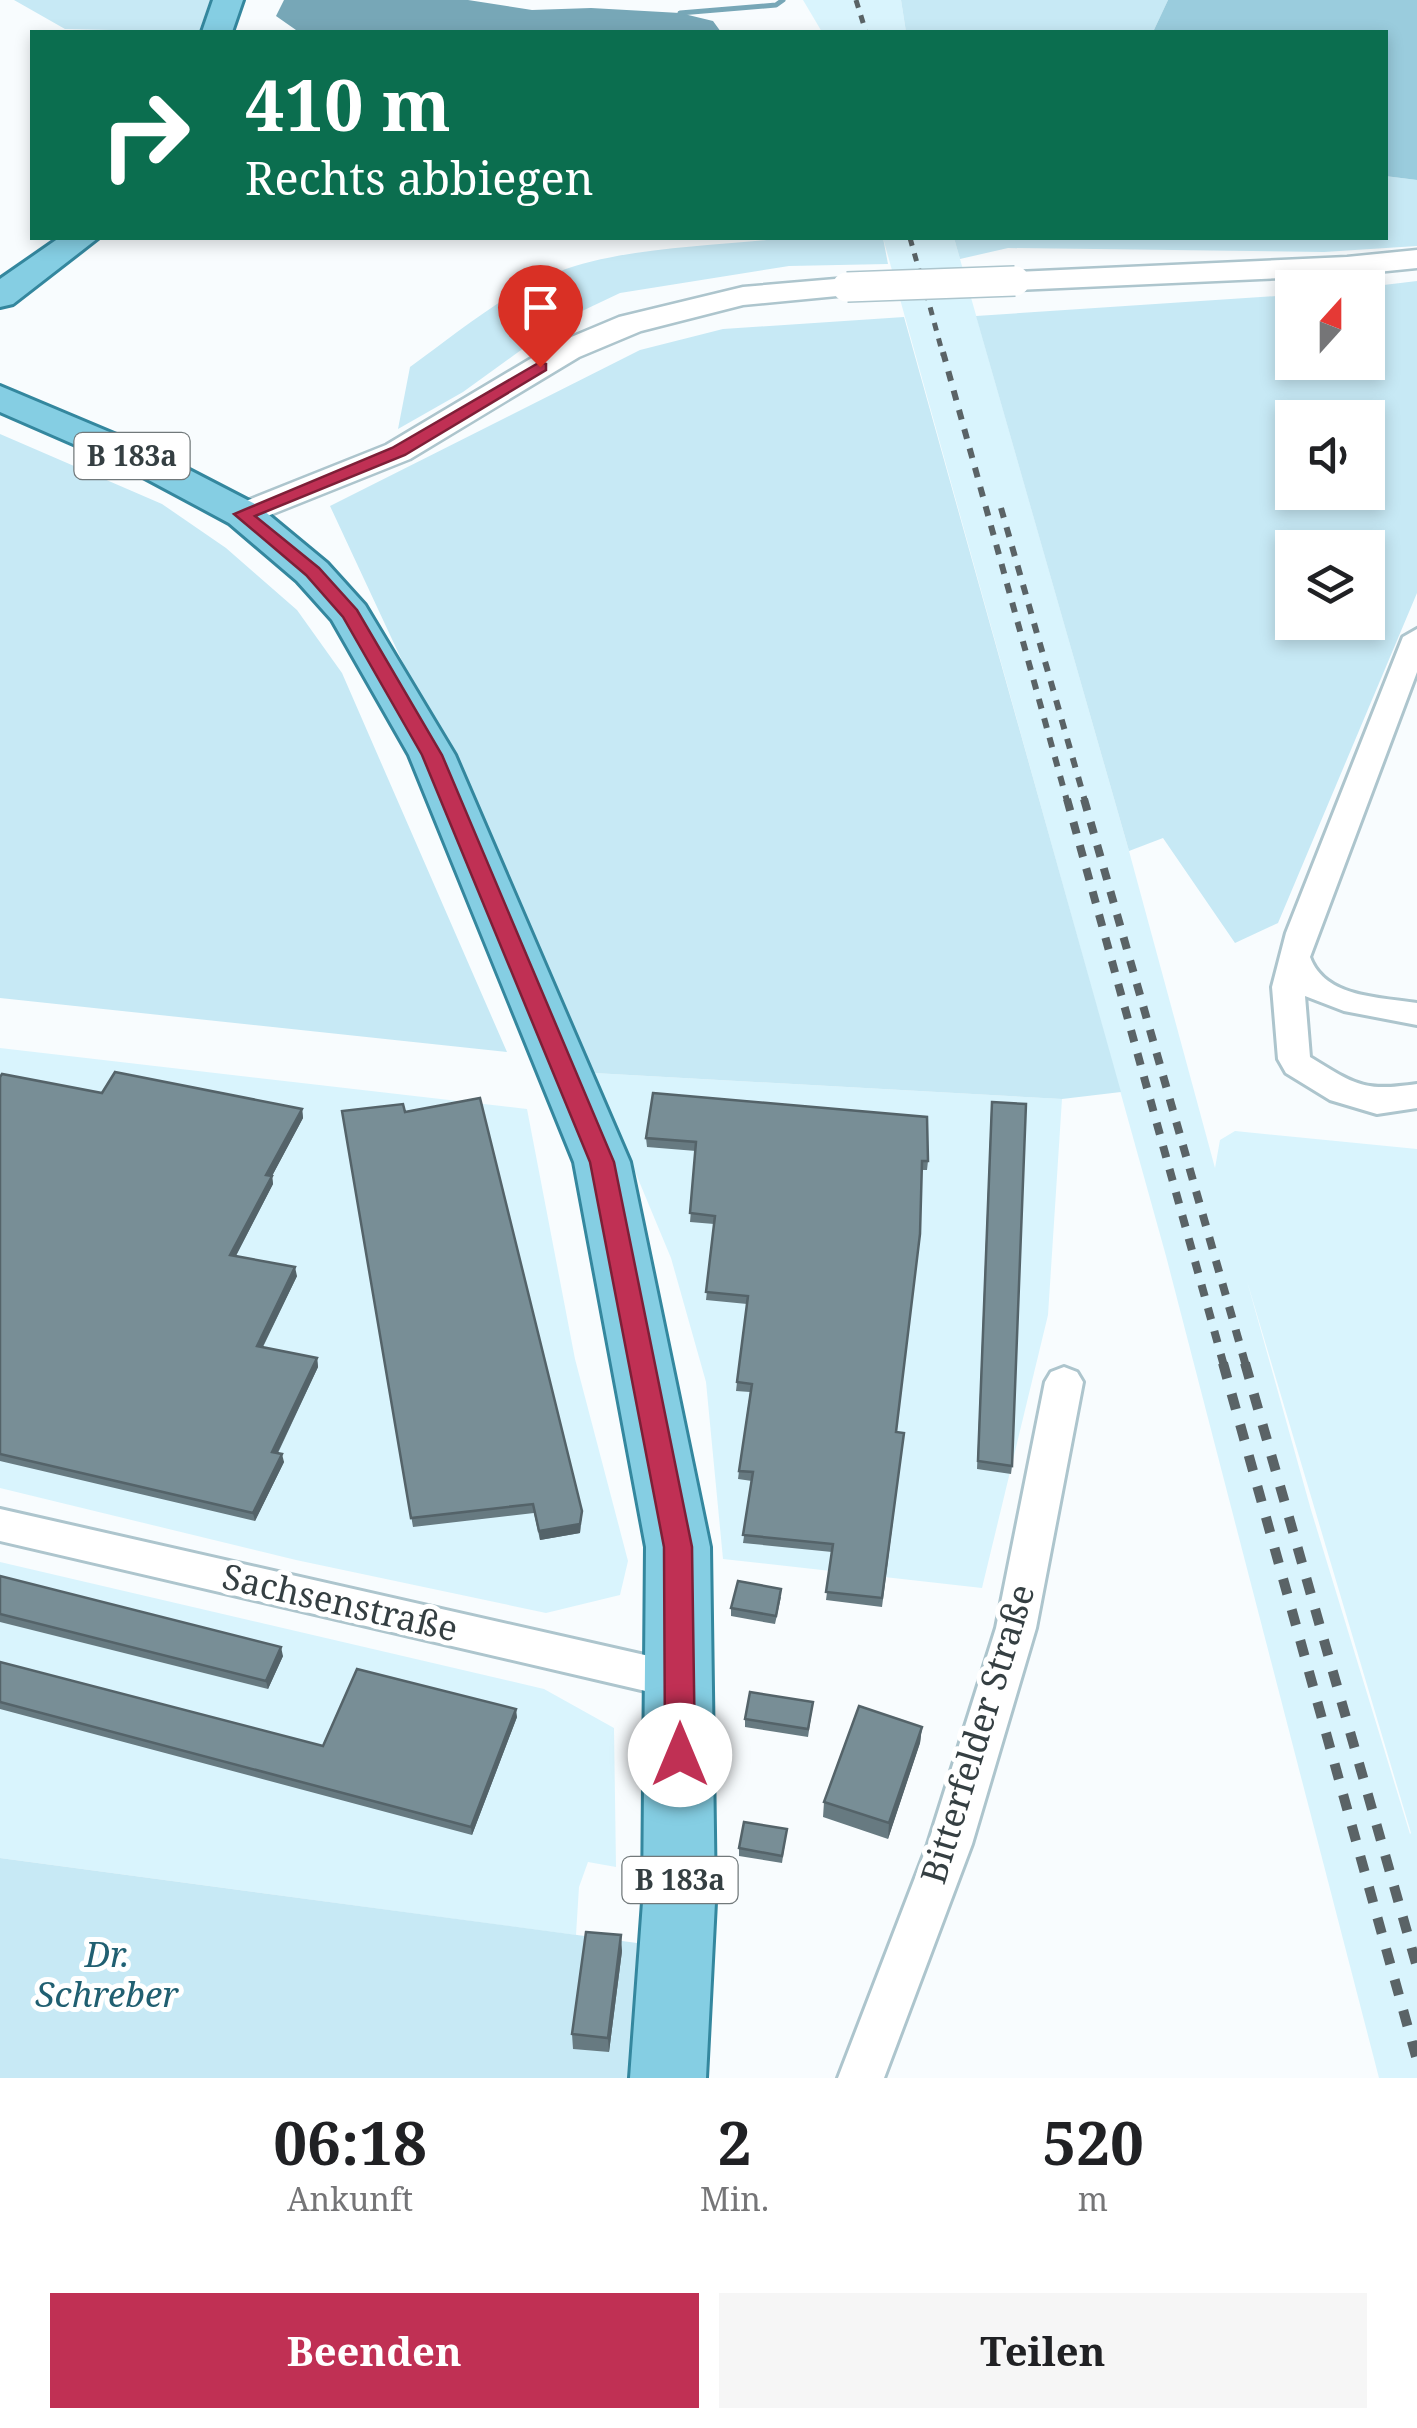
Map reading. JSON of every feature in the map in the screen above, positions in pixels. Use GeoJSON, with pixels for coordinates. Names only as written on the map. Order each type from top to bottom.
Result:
{"type":"FeatureCollection","features":[{"type":"Feature","properties":{"kind":"main road"},"geometry":{"type":"LineString","coordinates":[[218,30],[228,0]]}},
{"type":"Feature","properties":{"kind":"main road"},"geometry":{"type":"LineString","coordinates":[[0,296],[78,240]]}},
{"type":"Feature","properties":{"kind":"main road"},"geometry":{"type":"LineString","coordinates":[[242,514],[398,452],[568,350],[630,324],[743,296],[847,287],[1346,266],[1417,259]]}},
{"type":"Feature","properties":{"kind":"main road","name":"B 183a"},"geometry":{"type":"LineString","coordinates":[[0,398],[131,455],[242,514],[312,572],[350,614],[432,755],[602,1162],[678,1547],[680,1902],[668,2078]]}},
{"type":"Feature","properties":{"kind":"street"},"geometry":{"type":"LineString","coordinates":[[1417,637],[1294,957],[1288,987],[1294,1059],[1298,1065],[1342,1092],[1376,1102],[1417,1096]]}},
{"type":"Feature","properties":{"kind":"street"},"geometry":{"type":"LineString","coordinates":[[1294,957],[1296,968],[1316,990],[1417,1014]]}},
{"type":"Feature","properties":{"kind":"street","name":"Bitterfelder Straße"},"geometry":{"type":"LineString","coordinates":[[861,2078],[950,1844],[1016,1628],[1064,1382]]}},
{"type":"Feature","properties":{"kind":"street","name":"Sachsenstraße"},"geometry":{"type":"LineString","coordinates":[[0,1524],[680,1681]]}},
{"type":"Feature","properties":{"kind":"shaded area"},"geometry":{"type":"Polygon","coordinates":[[[284,0],[468,0],[532,10],[591,8],[680,13],[713,21],[720,30],[296,30],[276,16],[284,0]]]}},
{"type":"Feature","properties":{"kind":"shaded area"},"geometry":{"type":"Polygon","coordinates":[[[803,0],[901,0],[906,30],[821,30],[803,0]]]}},
{"type":"Feature","properties":{"kind":"shaded area"},"geometry":{"type":"Polygon","coordinates":[[[1168,0],[1417,0],[1417,180],[1388,176],[1388,30],[1154,30],[1168,0]]]}},
{"type":"Feature","properties":{"kind":"shaded area"},"geometry":{"type":"Polygon","coordinates":[[[884,240],[955,240],[1215,1168],[1220,1140],[1235,1131],[1417,1149],[1417,2078],[1379,2078],[1166,1256],[884,240]],[[1247,1281],[1311,1510],[1411,1833],[1247,1281]]]}},
{"type":"Feature","properties":{"kind":"shaded area"},"geometry":{"type":"Polygon","coordinates":[[[0,1048],[527,1109],[575,1359],[628,1561],[620,1595],[546,1613],[296,1560],[0,1488],[0,1048]]]}},
{"type":"Feature","properties":{"kind":"shaded area"},"geometry":{"type":"Polygon","coordinates":[[[594,1073],[1062,1099],[1048,1315],[982,1588],[723,1559],[706,1382],[671,1258],[594,1073]]]}},
{"type":"Feature","properties":{"kind":"shaded area"},"geometry":{"type":"Polygon","coordinates":[[[0,1562],[544,1689],[614,1728],[616,1867],[588,1862],[579,1887],[576,1935],[0,1858],[0,1562]]]}},
{"type":"Feature","properties":{"kind":"green space"},"geometry":{"type":"Polygon","coordinates":[[[14,0],[210,0],[200,30],[65,29],[14,0]]]}},
{"type":"Feature","properties":{"kind":"green space"},"geometry":{"type":"Polygon","coordinates":[[[901,0],[1168,0],[1154,30],[906,30],[901,0]]]}},
{"type":"Feature","properties":{"kind":"green space"},"geometry":{"type":"Polygon","coordinates":[[[1388,176],[1417,180],[1417,246],[1324,252],[1008,248],[960,259],[955,240],[1388,240],[1388,176]]]}},
{"type":"Feature","properties":{"kind":"green space"},"geometry":{"type":"Polygon","coordinates":[[[765,240],[883,240],[888,264],[789,266],[620,293],[561,321],[463,392],[398,429],[410,367],[481,315],[558,272],[611,257],[765,240]]]}},
{"type":"Feature","properties":{"kind":"green space"},"geometry":{"type":"Polygon","coordinates":[[[1417,281],[1417,593],[1278,923],[1235,943],[1163,838],[1129,851],[976,316],[1275,296],[1275,380],[1385,380],[1385,285],[1417,281]]]}},
{"type":"Feature","properties":{"kind":"green space"},"geometry":{"type":"Polygon","coordinates":[[[904,317],[1121,1092],[1062,1099],[594,1073],[330,506],[640,350],[723,329],[904,317]]]}},
{"type":"Feature","properties":{"kind":"green space"},"geometry":{"type":"Polygon","coordinates":[[[0,434],[162,504],[226,548],[297,610],[342,673],[507,1052],[0,998],[0,434]]]}},
{"type":"Feature","properties":{"kind":"green space","name":"Dr. Schreber"},"geometry":{"type":"Polygon","coordinates":[[[0,1858],[637,1943],[630,2078],[0,2078],[0,1858]]]}},
{"type":"Feature","properties":{"kind":"building"},"geometry":{"type":"Polygon","coordinates":[[[115,1072],[302,1109],[266,1175],[272,1176],[230,1255],[295,1267],[257,1346],[317,1358],[272,1452],[282,1454],[253,1513],[0,1454],[0,1077],[2,1074],[102,1093],[115,1072]]]}},
{"type":"Feature","properties":{"kind":"building"},"geometry":{"type":"Polygon","coordinates":[[[653,1093],[927,1117],[928,1161],[922,1161],[920,1234],[896,1432],[904,1433],[882,1598],[826,1592],[833,1544],[743,1535],[753,1472],[739,1471],[752,1384],[737,1382],[748,1296],[706,1292],[715,1216],[690,1213],[696,1142],[646,1138],[653,1093]]]}},
{"type":"Feature","properties":{"kind":"building"},"geometry":{"type":"Polygon","coordinates":[[[480,1098],[582,1511],[580,1524],[539,1531],[533,1504],[411,1518],[342,1111],[403,1104],[405,1112],[480,1098]]]}},
{"type":"Feature","properties":{"kind":"building"},"geometry":{"type":"Polygon","coordinates":[[[992,1102],[1026,1104],[1012,1466],[978,1461],[992,1102]]]}},
{"type":"Feature","properties":{"kind":"building"},"geometry":{"type":"Polygon","coordinates":[[[0,1576],[281,1647],[266,1681],[0,1614],[0,1576]]]}},
{"type":"Feature","properties":{"kind":"building"},"geometry":{"type":"Polygon","coordinates":[[[738,1581],[781,1589],[776,1616],[731,1608],[738,1581]]]}},
{"type":"Feature","properties":{"kind":"building"},"geometry":{"type":"Polygon","coordinates":[[[0,1662],[323,1746],[357,1669],[516,1709],[471,1827],[0,1702],[0,1662]]]}},
{"type":"Feature","properties":{"kind":"building"},"geometry":{"type":"Polygon","coordinates":[[[750,1692],[813,1702],[808,1729],[745,1719],[750,1692]]]}},
{"type":"Feature","properties":{"kind":"building"},"geometry":{"type":"Polygon","coordinates":[[[859,1706],[922,1727],[889,1823],[824,1802],[859,1706]]]}},
{"type":"Feature","properties":{"kind":"building"},"geometry":{"type":"Polygon","coordinates":[[[744,1822],[787,1829],[782,1856],[739,1848],[744,1822]]]}},
{"type":"Feature","properties":{"kind":"building"},"geometry":{"type":"Polygon","coordinates":[[[586,1932],[621,1935],[608,2038],[572,2034],[586,1932]]]}},
{"type":"Feature","properties":{"kind":"waterway"},"geometry":{"type":"LineString","coordinates":[[680,13],[776,5],[783,0]]}},
{"type":"Feature","properties":{"kind":"railway"},"geometry":{"type":"LineString","coordinates":[[856,0],[865,30]]}},
{"type":"Feature","properties":{"kind":"railway"},"geometry":{"type":"LineString","coordinates":[[911,240],[921,277]]}},
{"type":"Feature","properties":{"kind":"railway"},"geometry":{"type":"LineString","coordinates":[[926,292],[943,355]]}},
{"type":"Feature","properties":{"kind":"railway"},"geometry":{"type":"LineString","coordinates":[[943,352],[1067,801]]}},
{"type":"Feature","properties":{"kind":"railway"},"geometry":{"type":"LineString","coordinates":[[1001,508],[1085,801]]}},
{"type":"Feature","properties":{"kind":"railway"},"geometry":{"type":"LineString","coordinates":[[1067,799],[1224,1366]]}},
{"type":"Feature","properties":{"kind":"railway"},"geometry":{"type":"LineString","coordinates":[[1084,799],[1246,1366]]}},
{"type":"Feature","properties":{"kind":"railway"},"geometry":{"type":"LineString","coordinates":[[1223,1363],[1417,2060]]}},
{"type":"Feature","properties":{"kind":"railway"},"geometry":{"type":"LineString","coordinates":[[1245,1363],[1417,1967]]}},
{"type":"Feature","properties":{"kind":"route"},"geometry":{"type":"LineString","coordinates":[[540,367],[398,452],[242,514],[312,572],[350,614],[432,755],[602,1162],[678,1547],[680,1755]]}}]}
